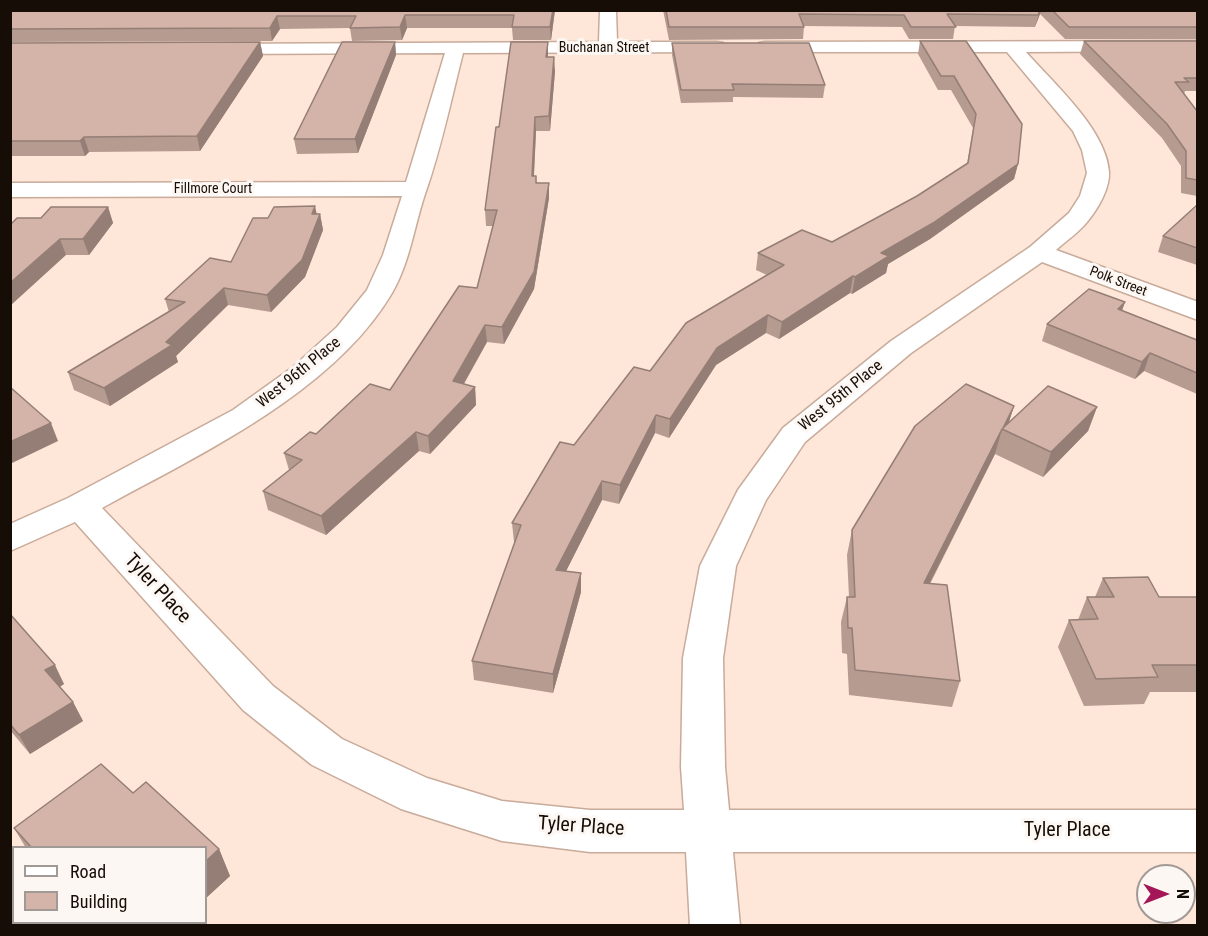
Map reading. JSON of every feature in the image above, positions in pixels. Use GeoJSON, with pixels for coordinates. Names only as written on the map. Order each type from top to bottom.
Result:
{"type":"FeatureCollection","features":[{"type":"Feature","properties":{"kind":"street"},"geometry":{"type":"LineString","coordinates":[[608,10],[608,48]]}},
{"type":"Feature","properties":{"kind":"street","name":"West 95th Place"},"geometry":{"type":"LineString","coordinates":[[715,926],[703,767],[703,658],[718,566],[750,498],[794,435],[901,347],[1039,252],[1078,218],[1092,196],[1098,173],[1094,150],[1082,129],[1012,46]]}},
{"type":"Feature","properties":{"kind":"street","name":"Buchanan Street"},"geometry":{"type":"LineString","coordinates":[[198,49],[1197,46]]}},
{"type":"Feature","properties":{"kind":"street","name":"West 96th Place"},"geometry":{"type":"LineString","coordinates":[[10,539],[80,506],[243,417],[303,373],[347,333],[379,292],[396,255],[456,48]]}},
{"type":"Feature","properties":{"kind":"street","name":"Fillmore Court"},"geometry":{"type":"LineString","coordinates":[[10,190],[416,189]]}},
{"type":"Feature","properties":{"kind":"street","name":"Polk Street"},"geometry":{"type":"LineString","coordinates":[[1039,252],[1197,312]]}},
{"type":"Feature","properties":{"kind":"street","name":"Tyler Place"},"geometry":{"type":"LineString","coordinates":[[80,506],[258,698],[327,752],[417,795],[502,821],[590,831],[1197,831]]}},
{"type":"Feature","properties":{"kind":"building"},"geometry":{"type":"Polygon","coordinates":[[[10,10],[553,10],[550,27],[512,27],[514,15],[405,15],[400,27],[350,28],[356,16],[277,16],[270,28],[10,29],[10,10]]]}},
{"type":"Feature","properties":{"kind":"building"},"geometry":{"type":"Polygon","coordinates":[[[666,10],[1040,10],[1038,15],[947,14],[956,27],[911,27],[904,15],[799,14],[804,27],[669,27],[666,10]]]}},
{"type":"Feature","properties":{"kind":"building"},"geometry":{"type":"Polygon","coordinates":[[[1052,10],[1197,10],[1197,27],[1069,27],[1052,10]]]}},
{"type":"Feature","properties":{"kind":"building"},"geometry":{"type":"Polygon","coordinates":[[[920,41],[966,41],[1022,124],[1018,164],[933,223],[881,253],[889,256],[855,277],[853,276],[782,322],[768,315],[717,348],[670,419],[656,415],[620,485],[602,481],[556,570],[581,573],[553,674],[472,661],[521,525],[512,523],[560,442],[574,445],[634,367],[650,371],[686,323],[784,265],[758,253],[802,230],[832,242],[917,196],[968,163],[976,114],[954,76],[941,76],[920,41]]]}},
{"type":"Feature","properties":{"kind":"building"},"geometry":{"type":"Polygon","coordinates":[[[1084,41],[1197,41],[1197,78],[1184,78],[1189,82],[1175,82],[1197,111],[1197,180],[1186,178],[1186,151],[1167,124],[1084,41]]]}},
{"type":"Feature","properties":{"kind":"building"},"geometry":{"type":"Polygon","coordinates":[[[260,42],[197,136],[84,137],[80,141],[10,141],[10,43],[260,42]]]}},
{"type":"Feature","properties":{"kind":"building"},"geometry":{"type":"Polygon","coordinates":[[[342,42],[395,42],[355,139],[294,139],[342,42]]]}},
{"type":"Feature","properties":{"kind":"building"},"geometry":{"type":"Polygon","coordinates":[[[511,42],[548,42],[546,57],[554,57],[549,116],[535,117],[532,176],[536,176],[536,183],[549,183],[534,272],[502,327],[485,325],[453,381],[475,387],[428,436],[416,432],[321,516],[263,491],[302,460],[284,453],[310,432],[316,434],[370,384],[390,390],[459,286],[477,288],[497,210],[485,210],[496,127],[499,127],[511,42]]]}},
{"type":"Feature","properties":{"kind":"building"},"geometry":{"type":"Polygon","coordinates":[[[672,43],[809,43],[825,85],[732,84],[734,90],[681,90],[672,43]]]}},
{"type":"Feature","properties":{"kind":"building"},"geometry":{"type":"Polygon","coordinates":[[[1197,205],[1197,248],[1163,236],[1197,205]]]}},
{"type":"Feature","properties":{"kind":"building"},"geometry":{"type":"Polygon","coordinates":[[[315,206],[312,214],[320,214],[302,260],[267,295],[224,288],[166,342],[172,345],[104,388],[68,372],[185,302],[165,299],[210,258],[231,262],[253,218],[268,218],[274,207],[315,206]]]}},
{"type":"Feature","properties":{"kind":"building"},"geometry":{"type":"Polygon","coordinates":[[[51,207],[108,207],[83,239],[60,239],[10,283],[10,225],[17,218],[41,218],[51,207]]]}},
{"type":"Feature","properties":{"kind":"building"},"geometry":{"type":"Polygon","coordinates":[[[1089,289],[1125,302],[1118,309],[1197,340],[1197,373],[1150,353],[1142,362],[1047,324],[1089,289]]]}},
{"type":"Feature","properties":{"kind":"building"},"geometry":{"type":"Polygon","coordinates":[[[966,384],[1014,406],[1003,428],[1048,386],[1097,407],[1051,452],[1002,429],[924,583],[947,585],[960,681],[855,670],[852,628],[848,628],[847,597],[855,597],[852,530],[915,426],[966,384]]]}},
{"type":"Feature","properties":{"kind":"building"},"geometry":{"type":"Polygon","coordinates":[[[10,387],[51,423],[10,442],[10,387]]]}},
{"type":"Feature","properties":{"kind":"building"},"geometry":{"type":"Polygon","coordinates":[[[1148,577],[1159,597],[1197,597],[1197,665],[1152,665],[1158,677],[1096,679],[1069,620],[1098,619],[1087,597],[1114,597],[1103,578],[1148,577]]]}},
{"type":"Feature","properties":{"kind":"building"},"geometry":{"type":"Polygon","coordinates":[[[10,614],[55,665],[45,670],[73,702],[19,735],[10,724],[10,614]]]}},
{"type":"Feature","properties":{"kind":"building"},"geometry":{"type":"Polygon","coordinates":[[[101,764],[133,793],[146,782],[219,849],[207,860],[207,846],[30,846],[14,828],[101,764]]]}},
{"type":"Feature","properties":{"kind":"building"},"geometry":{"type":"Polygon","coordinates":[[[64,924],[132,924],[131,926],[65,926],[64,924]]]}}]}
